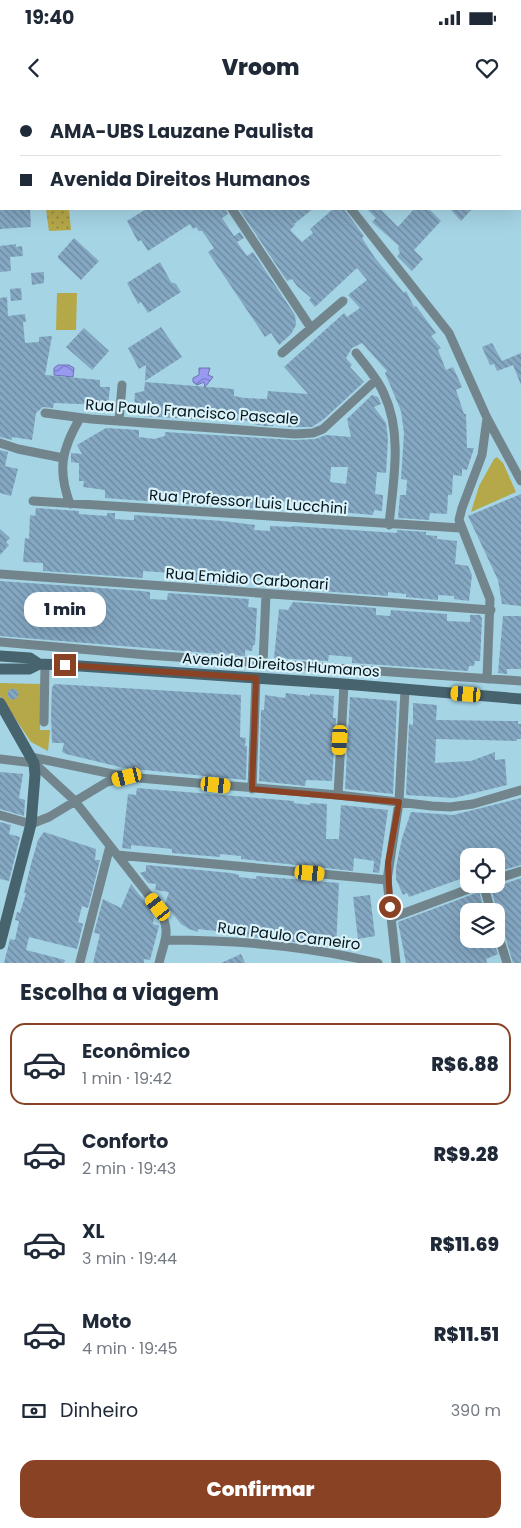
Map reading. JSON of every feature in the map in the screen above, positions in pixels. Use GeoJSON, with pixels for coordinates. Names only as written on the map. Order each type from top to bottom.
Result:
{"type":"FeatureCollection","features":[{"type":"Feature","properties":{"kind":"main road","name":"Avenida Direitos Humanos"},"geometry":{"type":"LineString","coordinates":[[0,656],[30,658],[42,664],[344,684],[521,699]]}},
{"type":"Feature","properties":{"kind":"main road","name":"Avenida Direitos Humanos"},"geometry":{"type":"LineString","coordinates":[[0,669],[30,669],[42,664]]}},
{"type":"Feature","properties":{"kind":"main road"},"geometry":{"type":"LineString","coordinates":[[0,703],[32,760],[31,824],[0,944]]}},
{"type":"Feature","properties":{"kind":"street"},"geometry":{"type":"LineString","coordinates":[[233,210],[311,328]]}},
{"type":"Feature","properties":{"kind":"street"},"geometry":{"type":"LineString","coordinates":[[353,210],[448,333],[487,418],[521,482]]}},
{"type":"Feature","properties":{"kind":"street"},"geometry":{"type":"LineString","coordinates":[[282,353],[343,301]]}},
{"type":"Feature","properties":{"kind":"street"},"geometry":{"type":"LineString","coordinates":[[356,353],[385,394],[395,435],[390,525]]}},
{"type":"Feature","properties":{"kind":"street","name":"Rua Paulo Francisco Pascale"},"geometry":{"type":"LineString","coordinates":[[45,414],[295,434],[313,433],[331,424],[376,380]]}},
{"type":"Feature","properties":{"kind":"street"},"geometry":{"type":"LineString","coordinates":[[119,421],[122,385]]}},
{"type":"Feature","properties":{"kind":"street"},"geometry":{"type":"LineString","coordinates":[[70,504],[64,487],[63,458],[68,439],[80,418]]}},
{"type":"Feature","properties":{"kind":"street"},"geometry":{"type":"LineString","coordinates":[[487,418],[482,455],[462,508],[460,520],[488,590],[491,610],[487,679]]}},
{"type":"Feature","properties":{"kind":"street"},"geometry":{"type":"LineString","coordinates":[[0,443],[18,450],[63,458]]}},
{"type":"Feature","properties":{"kind":"street","name":"Rua Professor Luis Lucchini"},"geometry":{"type":"LineString","coordinates":[[33,501],[390,525],[462,528]]}},
{"type":"Feature","properties":{"kind":"street","name":"Rua Emidio Carbonari"},"geometry":{"type":"LineString","coordinates":[[0,574],[491,610]]}},
{"type":"Feature","properties":{"kind":"street"},"geometry":{"type":"LineString","coordinates":[[263,663],[266,594]]}},
{"type":"Feature","properties":{"kind":"street"},"geometry":{"type":"LineString","coordinates":[[0,642],[521,681]]}},
{"type":"Feature","properties":{"kind":"street"},"geometry":{"type":"LineString","coordinates":[[42,664],[44,722]]}},
{"type":"Feature","properties":{"kind":"street"},"geometry":{"type":"LineString","coordinates":[[252,789],[256,678]]}},
{"type":"Feature","properties":{"kind":"street"},"geometry":{"type":"LineString","coordinates":[[338,795],[344,684]]}},
{"type":"Feature","properties":{"kind":"street"},"geometry":{"type":"LineString","coordinates":[[383,963],[396,962],[387,880],[399,802],[405,690]]}},
{"type":"Feature","properties":{"kind":"street"},"geometry":{"type":"LineString","coordinates":[[0,759],[32,760],[127,777],[338,795],[450,807],[473,804],[521,790]]}},
{"type":"Feature","properties":{"kind":"street"},"geometry":{"type":"LineString","coordinates":[[32,760],[74,800],[158,907],[167,927],[167,940],[158,963]]}},
{"type":"Feature","properties":{"kind":"street"},"geometry":{"type":"LineString","coordinates":[[0,815],[31,824],[48,817],[107,782],[127,777]]}},
{"type":"Feature","properties":{"kind":"street"},"geometry":{"type":"LineString","coordinates":[[80,962],[110,846]]}},
{"type":"Feature","properties":{"kind":"street"},"geometry":{"type":"LineString","coordinates":[[117,855],[387,880]]}},
{"type":"Feature","properties":{"kind":"street"},"geometry":{"type":"LineString","coordinates":[[505,876],[521,871]]}},
{"type":"Feature","properties":{"kind":"street"},"geometry":{"type":"LineString","coordinates":[[391,918],[460,892]]}},
{"type":"Feature","properties":{"kind":"street","name":"Rua Paulo Carneiro"},"geometry":{"type":"LineString","coordinates":[[167,940],[248,942],[339,955],[378,963]]}},
{"type":"Feature","properties":{"kind":"street"},"geometry":{"type":"LineString","coordinates":[[502,948],[506,963]]}},
{"type":"Feature","properties":{"kind":"shaded area"},"geometry":{"type":"Polygon","coordinates":[[[46,210],[69,210],[71,230],[49,231],[46,210]]]}},
{"type":"Feature","properties":{"kind":"shaded area"},"geometry":{"type":"Polygon","coordinates":[[[57,293],[77,293],[76,330],[56,330],[57,293]]]}},
{"type":"Feature","properties":{"kind":"shaded area"},"geometry":{"type":"Polygon","coordinates":[[[497,457],[503,463],[516,492],[471,512],[479,486],[497,457]]]}},
{"type":"Feature","properties":{"kind":"shaded area"},"geometry":{"type":"Polygon","coordinates":[[[0,683],[41,684],[40,730],[50,730],[48,751],[31,742],[0,696],[0,683]]]}},
{"type":"Feature","properties":{"kind":"water"},"geometry":{"type":"Polygon","coordinates":[[[58,365],[69,365],[74,368],[73,377],[54,375],[54,368],[58,365]]]}},
{"type":"Feature","properties":{"kind":"water"},"geometry":{"type":"Polygon","coordinates":[[[199,368],[210,368],[208,375],[213,377],[205,387],[204,382],[197,385],[193,382],[193,378],[199,375],[199,368]]]}},
{"type":"Feature","properties":{"kind":"building"},"geometry":{"type":"Polygon","coordinates":[[[0,210],[30,210],[31,227],[0,229],[0,210]]]}},
{"type":"Feature","properties":{"kind":"building"},"geometry":{"type":"Polygon","coordinates":[[[144,210],[226,210],[228,214],[222,218],[234,236],[240,232],[244,238],[237,242],[247,256],[253,252],[295,315],[296,325],[291,334],[279,345],[271,333],[265,337],[208,252],[214,248],[202,231],[199,231],[196,227],[193,229],[190,224],[148,251],[141,240],[138,242],[127,221],[144,210]]]}},
{"type":"Feature","properties":{"kind":"building"},"geometry":{"type":"Polygon","coordinates":[[[240,210],[312,210],[294,224],[290,230],[302,242],[313,233],[310,229],[332,210],[345,210],[364,236],[362,238],[375,258],[404,293],[406,291],[414,307],[416,306],[436,333],[431,336],[441,348],[438,350],[446,370],[453,367],[462,387],[456,390],[464,414],[466,414],[467,448],[474,448],[467,470],[462,469],[462,476],[453,475],[452,495],[448,495],[447,514],[430,513],[429,520],[398,518],[400,495],[406,495],[407,480],[401,479],[404,433],[401,411],[385,373],[387,371],[362,343],[352,348],[346,358],[352,365],[350,367],[364,382],[324,419],[312,427],[288,427],[288,419],[274,418],[273,426],[265,426],[254,424],[255,421],[232,420],[232,414],[207,412],[206,420],[143,416],[143,408],[134,407],[135,393],[144,391],[145,382],[234,389],[234,396],[245,398],[267,399],[268,391],[308,394],[284,367],[344,313],[347,317],[360,308],[348,295],[367,280],[357,268],[315,307],[309,300],[311,298],[292,279],[287,281],[240,210]]]}},
{"type":"Feature","properties":{"kind":"building"},"geometry":{"type":"Polygon","coordinates":[[[368,210],[381,210],[398,227],[413,210],[430,210],[441,221],[414,250],[423,259],[412,271],[397,256],[400,253],[399,246],[372,222],[376,218],[368,210]]]}},
{"type":"Feature","properties":{"kind":"building"},"geometry":{"type":"Polygon","coordinates":[[[451,210],[471,210],[461,221],[451,210]]]}},
{"type":"Feature","properties":{"kind":"building"},"geometry":{"type":"Polygon","coordinates":[[[74,238],[99,261],[81,280],[58,258],[74,238]]]}},
{"type":"Feature","properties":{"kind":"building"},"geometry":{"type":"Polygon","coordinates":[[[16,244],[16,247],[22,246],[23,256],[10,257],[11,271],[0,272],[0,246],[16,244]]]}},
{"type":"Feature","properties":{"kind":"building"},"geometry":{"type":"Polygon","coordinates":[[[160,262],[171,282],[176,284],[181,292],[148,313],[141,302],[138,304],[127,283],[160,262]]]}},
{"type":"Feature","properties":{"kind":"building"},"geometry":{"type":"Polygon","coordinates":[[[44,272],[44,283],[32,285],[31,273],[44,272]]]}},
{"type":"Feature","properties":{"kind":"building"},"geometry":{"type":"Polygon","coordinates":[[[21,288],[22,300],[11,301],[10,289],[21,288]]]}},
{"type":"Feature","properties":{"kind":"building"},"geometry":{"type":"Polygon","coordinates":[[[7,297],[8,316],[25,314],[26,322],[23,322],[25,343],[39,342],[39,337],[52,336],[45,375],[100,380],[100,387],[110,387],[108,405],[54,403],[53,408],[43,407],[36,413],[32,440],[12,437],[12,440],[0,437],[0,298],[7,297]]]}},
{"type":"Feature","properties":{"kind":"building"},"geometry":{"type":"Polygon","coordinates":[[[161,327],[182,357],[145,381],[146,365],[139,369],[128,348],[161,327]]]}},
{"type":"Feature","properties":{"kind":"building"},"geometry":{"type":"Polygon","coordinates":[[[84,328],[109,351],[92,370],[66,347],[84,328]]]}},
{"type":"Feature","properties":{"kind":"building"},"geometry":{"type":"Polygon","coordinates":[[[492,343],[502,361],[521,353],[521,385],[513,365],[497,371],[494,364],[490,365],[482,347],[492,343]]]}},
{"type":"Feature","properties":{"kind":"building"},"geometry":{"type":"Polygon","coordinates":[[[372,395],[378,397],[381,404],[374,407],[386,423],[388,439],[386,473],[377,472],[375,494],[383,495],[382,511],[374,510],[373,515],[339,512],[340,506],[277,501],[277,510],[250,508],[250,500],[235,499],[235,507],[186,504],[187,495],[161,493],[160,502],[105,498],[105,490],[83,487],[84,481],[79,481],[79,463],[71,462],[71,453],[82,454],[77,445],[106,428],[139,430],[139,437],[154,439],[165,436],[165,432],[295,440],[315,439],[326,435],[351,437],[347,419],[372,395]],[[331,467],[330,482],[346,484],[348,467],[331,467]]]}},
{"type":"Feature","properties":{"kind":"building"},"geometry":{"type":"Polygon","coordinates":[[[0,450],[8,452],[5,466],[18,469],[11,496],[0,493],[0,450]]]}},
{"type":"Feature","properties":{"kind":"building"},"geometry":{"type":"Polygon","coordinates":[[[521,494],[521,606],[502,604],[498,580],[468,516],[521,494]]]}},
{"type":"Feature","properties":{"kind":"building"},"geometry":{"type":"Polygon","coordinates":[[[36,508],[79,511],[79,514],[107,516],[107,513],[115,513],[115,519],[134,520],[134,515],[223,521],[255,525],[254,530],[270,531],[270,526],[292,526],[397,533],[397,530],[426,532],[426,535],[437,536],[437,539],[457,541],[455,564],[468,566],[472,575],[469,601],[454,599],[454,596],[438,595],[438,600],[406,597],[406,594],[388,592],[388,596],[294,589],[295,582],[245,578],[244,586],[170,579],[171,573],[143,571],[143,578],[43,571],[43,563],[23,562],[25,538],[29,539],[30,515],[35,516],[36,508]]]}},
{"type":"Feature","properties":{"kind":"building"},"geometry":{"type":"Polygon","coordinates":[[[0,529],[10,538],[6,542],[9,545],[0,555],[0,529]]]}},
{"type":"Feature","properties":{"kind":"building"},"geometry":{"type":"Polygon","coordinates":[[[0,581],[142,591],[150,592],[150,599],[167,600],[168,593],[249,599],[248,607],[257,608],[255,645],[253,645],[252,651],[245,650],[245,656],[0,636],[0,581]]]}},
{"type":"Feature","properties":{"kind":"building"},"geometry":{"type":"Polygon","coordinates":[[[293,602],[376,608],[376,615],[390,616],[391,610],[447,614],[447,621],[470,622],[470,615],[480,615],[482,619],[480,661],[475,661],[474,666],[469,666],[468,671],[352,663],[352,657],[329,655],[328,661],[274,658],[279,609],[288,610],[293,602]]]}},
{"type":"Feature","properties":{"kind":"building"},"geometry":{"type":"Polygon","coordinates":[[[503,616],[521,616],[521,669],[507,669],[507,674],[498,673],[503,616]]]}},
{"type":"Feature","properties":{"kind":"building"},"geometry":{"type":"Polygon","coordinates":[[[55,684],[241,695],[240,737],[246,738],[246,780],[124,768],[62,752],[64,743],[52,743],[52,687],[55,684]]]}},
{"type":"Feature","properties":{"kind":"building"},"geometry":{"type":"Polygon","coordinates":[[[13,688],[19,694],[13,700],[7,694],[13,688]]]}},
{"type":"Feature","properties":{"kind":"building"},"geometry":{"type":"Polygon","coordinates":[[[286,693],[334,696],[333,718],[336,718],[332,781],[306,780],[305,786],[259,781],[261,710],[264,710],[265,695],[285,698],[286,693]]]}},
{"type":"Feature","properties":{"kind":"building"},"geometry":{"type":"Polygon","coordinates":[[[350,697],[397,701],[393,794],[345,789],[350,697]]]}},
{"type":"Feature","properties":{"kind":"building"},"geometry":{"type":"Polygon","coordinates":[[[413,703],[437,705],[436,720],[518,721],[518,724],[521,724],[521,739],[517,739],[517,741],[436,739],[435,763],[471,761],[495,752],[495,760],[505,759],[507,785],[454,798],[406,795],[409,724],[413,725],[413,703]]]}},
{"type":"Feature","properties":{"kind":"building"},"geometry":{"type":"Polygon","coordinates":[[[0,772],[23,774],[19,798],[25,800],[24,816],[0,809],[0,772]]]}},
{"type":"Feature","properties":{"kind":"building"},"geometry":{"type":"Polygon","coordinates":[[[137,788],[294,801],[294,803],[310,805],[310,803],[327,804],[326,839],[339,839],[341,805],[388,810],[379,873],[373,872],[374,861],[354,858],[353,871],[241,859],[241,856],[220,854],[220,857],[172,853],[172,849],[131,845],[131,849],[122,848],[128,794],[136,795],[137,788]]]}},
{"type":"Feature","properties":{"kind":"building"},"geometry":{"type":"Polygon","coordinates":[[[521,798],[521,865],[505,869],[505,848],[460,848],[460,879],[409,897],[407,893],[403,895],[396,879],[396,868],[402,838],[411,812],[453,815],[521,798]]]}},
{"type":"Feature","properties":{"kind":"building"},"geometry":{"type":"Polygon","coordinates":[[[0,822],[11,825],[9,834],[20,837],[9,881],[0,879],[0,822]]]}},
{"type":"Feature","properties":{"kind":"building"},"geometry":{"type":"Polygon","coordinates":[[[44,832],[96,849],[95,860],[100,860],[88,908],[82,906],[78,922],[83,924],[77,949],[29,937],[26,950],[65,960],[64,963],[4,963],[10,939],[15,940],[19,921],[15,920],[17,912],[20,913],[38,840],[44,832]]]}},
{"type":"Feature","properties":{"kind":"building"},"geometry":{"type":"Polygon","coordinates":[[[146,865],[231,873],[239,875],[239,877],[256,879],[256,876],[339,883],[336,948],[274,939],[225,935],[225,932],[198,929],[198,932],[189,929],[181,924],[165,904],[169,892],[155,890],[156,884],[148,883],[140,873],[146,871],[146,865]]]}},
{"type":"Feature","properties":{"kind":"building"},"geometry":{"type":"Polygon","coordinates":[[[521,878],[521,963],[513,963],[505,936],[505,903],[495,903],[492,893],[505,893],[505,884],[521,878]]]}},
{"type":"Feature","properties":{"kind":"building"},"geometry":{"type":"Polygon","coordinates":[[[131,884],[149,907],[154,917],[153,924],[159,926],[150,960],[144,959],[144,963],[93,963],[100,934],[94,933],[103,899],[121,908],[131,884]]]}},
{"type":"Feature","properties":{"kind":"building"},"geometry":{"type":"Polygon","coordinates":[[[479,893],[482,903],[460,903],[460,948],[496,948],[498,954],[486,959],[487,963],[406,963],[398,922],[479,893]]]}},
{"type":"Feature","properties":{"kind":"building"},"geometry":{"type":"Polygon","coordinates":[[[370,895],[375,936],[358,939],[353,897],[370,895]]]}},
{"type":"Feature","properties":{"kind":"building"},"geometry":{"type":"Polygon","coordinates":[[[241,954],[245,963],[221,963],[241,954]]]}},
{"type":"Feature","properties":{"kind":"route"},"geometry":{"type":"LineString","coordinates":[[65,665],[256,678],[252,789],[338,795],[399,802],[388,863],[387,880],[390,907]]}}]}
